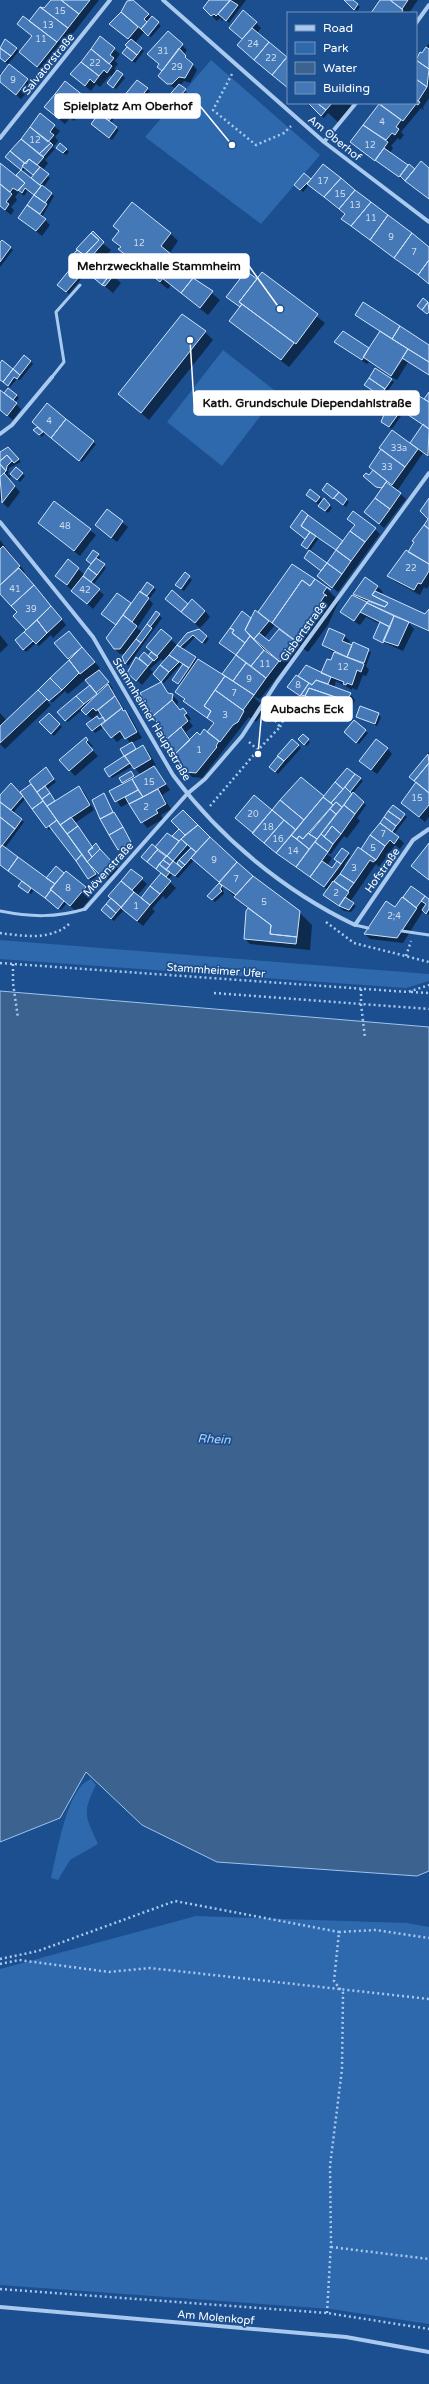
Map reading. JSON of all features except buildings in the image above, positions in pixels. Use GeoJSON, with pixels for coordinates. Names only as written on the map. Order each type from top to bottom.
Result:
{"type":"FeatureCollection","features":[{"type":"Feature","properties":{"kind":"street","name":"Salvatorstraße"},"geometry":{"type":"LineString","coordinates":[[0,138],[110,0]]}},
{"type":"Feature","properties":{"kind":"street","name":"Am Oberhof"},"geometry":{"type":"LineString","coordinates":[[163,0],[324,142],[429,222]]}},
{"type":"Feature","properties":{"kind":"street"},"geometry":{"type":"LineString","coordinates":[[417,22],[429,5]]}},
{"type":"Feature","properties":{"kind":"street"},"geometry":{"type":"LineString","coordinates":[[324,142],[355,104]]}},
{"type":"Feature","properties":{"kind":"street"},"geometry":{"type":"LineString","coordinates":[[0,434],[12,425],[52,377]]}},
{"type":"Feature","properties":{"kind":"street","name":"Gisbertstraße"},"geometry":{"type":"LineString","coordinates":[[187,794],[205,778],[242,736],[282,676],[428,475]]}},
{"type":"Feature","properties":{"kind":"street","name":"Stammheimer Hauptstraße"},"geometry":{"type":"LineString","coordinates":[[0,522],[93,637],[173,775],[187,794],[269,873],[314,904],[354,925]]}},
{"type":"Feature","properties":{"kind":"street","name":"Mövenstraße"},"geometry":{"type":"LineString","coordinates":[[85,908],[187,794]]}},
{"type":"Feature","properties":{"kind":"street","name":"Hofstraße"},"geometry":{"type":"LineString","coordinates":[[354,925],[413,840],[429,828]]}},
{"type":"Feature","properties":{"kind":"street","name":"Am Molenkopf"},"geometry":{"type":"LineString","coordinates":[[0,2306],[346,2337],[429,2352]]}},
{"type":"Feature","properties":{"kind":"lane"},"geometry":{"type":"LineString","coordinates":[[52,377],[64,362],[56,312],[80,285]]}},
{"type":"Feature","properties":{"kind":"lane","name":"Mövenstraße"},"geometry":{"type":"LineString","coordinates":[[0,911],[39,917],[70,914],[85,908]]}},
{"type":"Feature","properties":{"kind":"lane"},"geometry":{"type":"LineString","coordinates":[[354,925],[368,928]]}},
{"type":"Feature","properties":{"kind":"lane"},"geometry":{"type":"LineString","coordinates":[[402,931],[429,935]]}},
{"type":"Feature","properties":{"kind":"path"},"geometry":{"type":"LineString","coordinates":[[236,65],[213,110],[256,145],[284,133],[298,120]]}},
{"type":"Feature","properties":{"kind":"path"},"geometry":{"type":"LineString","coordinates":[[264,705],[280,727]]}},
{"type":"Feature","properties":{"kind":"path"},"geometry":{"type":"LineString","coordinates":[[204,812],[280,727],[288,710]]}},
{"type":"Feature","properties":{"kind":"path"},"geometry":{"type":"LineString","coordinates":[[242,736],[258,750]]}},
{"type":"Feature","properties":{"kind":"path"},"geometry":{"type":"LineString","coordinates":[[0,933],[34,937],[50,934],[68,925],[85,908]]}},
{"type":"Feature","properties":{"kind":"path"},"geometry":{"type":"LineString","coordinates":[[331,914],[325,923],[354,943],[429,962]]}},
{"type":"Feature","properties":{"kind":"path"},"geometry":{"type":"LineString","coordinates":[[406,956],[408,948]]}},
{"type":"Feature","properties":{"kind":"path","name":"Stammheimer Ufer"},"geometry":{"type":"LineString","coordinates":[[0,963],[408,992],[429,985]]}},
{"type":"Feature","properties":{"kind":"path"},"geometry":{"type":"LineString","coordinates":[[13,964],[13,983],[18,1018]]}},
{"type":"Feature","properties":{"kind":"path"},"geometry":{"type":"LineString","coordinates":[[362,989],[361,1004],[365,1038]]}},
{"type":"Feature","properties":{"kind":"path"},"geometry":{"type":"LineString","coordinates":[[408,992],[429,993]]}},
{"type":"Feature","properties":{"kind":"path"},"geometry":{"type":"LineString","coordinates":[[214,993],[429,1009]]}},
{"type":"Feature","properties":{"kind":"path"},"geometry":{"type":"LineString","coordinates":[[0,1959],[38,1951],[175,1901],[339,1932],[376,1930],[429,1938]]}},
{"type":"Feature","properties":{"kind":"path"},"geometry":{"type":"LineString","coordinates":[[327,2313],[331,2247],[330,2166],[342,2069],[343,1993],[334,1981],[339,1932]]}},
{"type":"Feature","properties":{"kind":"path"},"geometry":{"type":"LineString","coordinates":[[0,1964],[19,1960],[109,1972],[150,1968],[429,2000]]}},
{"type":"Feature","properties":{"kind":"path"},"geometry":{"type":"LineString","coordinates":[[331,2247],[429,2259]]}},
{"type":"Feature","properties":{"kind":"path"},"geometry":{"type":"LineString","coordinates":[[0,2289],[327,2313],[429,2329]]}},
{"type":"Feature","properties":{"kind":"green space"},"geometry":{"type":"Polygon","coordinates":[[[211,60],[320,155],[261,224],[145,137],[211,60]]]}},
{"type":"Feature","properties":{"kind":"green space"},"geometry":{"type":"Polygon","coordinates":[[[223,350],[278,393],[222,466],[167,422],[223,350]]]}},
{"type":"Feature","properties":{"kind":"green space"},"geometry":{"type":"Polygon","coordinates":[[[0,940],[429,974],[429,981],[406,988],[0,959],[0,940]]]}},
{"type":"Feature","properties":{"kind":"green space"},"geometry":{"type":"Polygon","coordinates":[[[91,1779],[96,1785],[89,1802],[87,1814],[90,1827],[98,1844],[70,1860],[58,1880],[51,1878],[64,1822],[69,1808],[75,1794],[91,1779]]]}},
{"type":"Feature","properties":{"kind":"green space"},"geometry":{"type":"Polygon","coordinates":[[[196,1916],[407,1923],[429,1927],[429,2324],[331,2309],[0,2285],[0,1969],[196,1916]]]}},
{"type":"Feature","properties":{"kind":"water","name":"Rhein"},"geometry":{"type":"Polygon","coordinates":[[[0,991],[429,1027],[429,1871],[417,1876],[217,1862],[142,1825],[86,1772],[60,1818],[0,1842],[0,991]]]}},
{"type":"Feature","properties":{"kind":"place","name":"Spielplatz Am Oberhof"},"geometry":{"type":"Point","coordinates":[232,145]}},
{"type":"Feature","properties":{"kind":"place","name":"Mehrzweckhalle Stammheim"},"geometry":{"type":"Point","coordinates":[280,309]}},
{"type":"Feature","properties":{"kind":"place","name":"Kath. Grundschule Diependahlstraße"},"geometry":{"type":"Point","coordinates":[190,340]}},
{"type":"Feature","properties":{"kind":"place","name":"Aubachs Eck"},"geometry":{"type":"Point","coordinates":[258,754]}}]}
